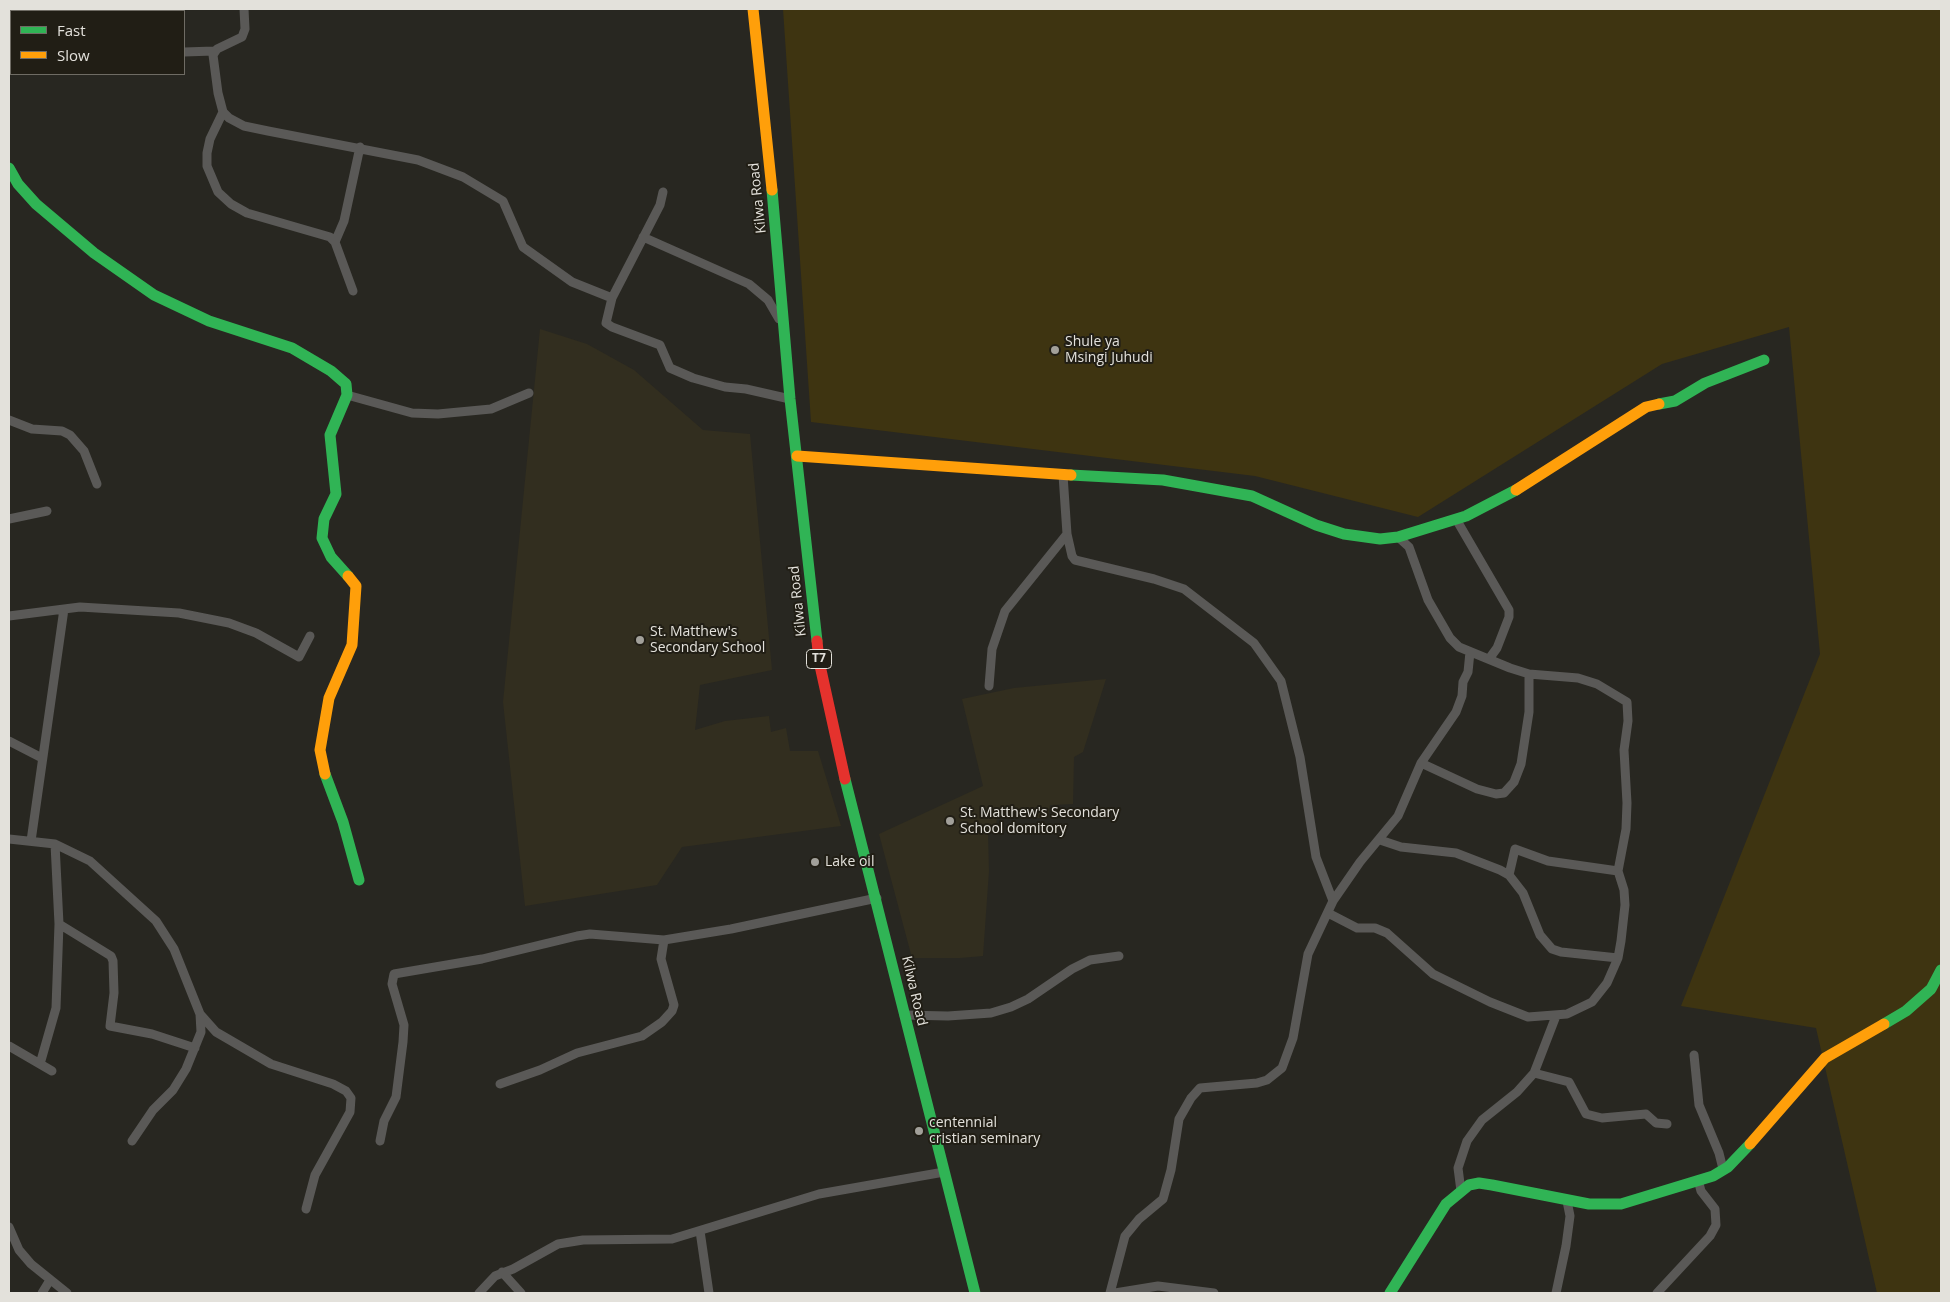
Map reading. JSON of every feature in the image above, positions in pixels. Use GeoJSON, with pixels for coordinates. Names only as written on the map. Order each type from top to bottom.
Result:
{"type":"FeatureCollection","features":[{"type":"Feature","properties":{"kind":"main road","name":"Kilwa Road"},"geometry":{"type":"LineString","coordinates":[[753,9],[785,330],[790,399],[819,661],[848,792],[877,898],[904,1015],[975,1293]]}},
{"type":"Feature","properties":{"kind":"main road"},"geometry":{"type":"LineString","coordinates":[[9,168],[18,184],[36,204],[134,282],[154,295],[209,321],[292,348],[344,382],[347,395],[330,435],[336,494],[324,519],[322,538],[331,557],[356,586],[352,645],[329,698],[320,750],[325,773],[343,822],[359,880]]}},
{"type":"Feature","properties":{"kind":"main road"},"geometry":{"type":"LineString","coordinates":[[797,456],[1063,475],[1163,480],[1211,487],[1263,499],[1316,525],[1371,540],[1398,537],[1456,519],[1528,484],[1646,407],[1684,398],[1705,383],[1764,360]]}},
{"type":"Feature","properties":{"kind":"main road"},"geometry":{"type":"LineString","coordinates":[[1390,1293],[1433,1222],[1461,1191],[1469,1185],[1479,1183],[1589,1204],[1621,1204],[1698,1180],[1723,1169],[1737,1158],[1825,1058],[1906,1011],[1931,989],[1941,970]]}},
{"type":"Feature","properties":{"kind":"street"},"geometry":{"type":"LineString","coordinates":[[185,52],[214,51],[242,37],[245,30],[244,9]]}},
{"type":"Feature","properties":{"kind":"street"},"geometry":{"type":"LineString","coordinates":[[214,51],[214,69],[223,112],[228,118],[244,126],[360,148],[442,168],[482,187],[506,205],[515,234],[523,247],[572,282],[612,298]]}},
{"type":"Feature","properties":{"kind":"street"},"geometry":{"type":"LineString","coordinates":[[223,112],[210,139],[207,153],[207,166],[218,192],[231,204],[247,213],[330,237],[335,242],[353,291]]}},
{"type":"Feature","properties":{"kind":"street"},"geometry":{"type":"LineString","coordinates":[[335,242],[344,221],[360,148]]}},
{"type":"Feature","properties":{"kind":"street"},"geometry":{"type":"LineString","coordinates":[[663,192],[660,205],[612,298],[606,320],[608,325],[660,345],[672,370],[725,387],[746,389],[790,399]]}},
{"type":"Feature","properties":{"kind":"street"},"geometry":{"type":"LineString","coordinates":[[644,238],[757,290],[768,300],[785,330]]}},
{"type":"Feature","properties":{"kind":"street"},"geometry":{"type":"LineString","coordinates":[[347,395],[412,413],[438,414],[491,409],[528,393]]}},
{"type":"Feature","properties":{"kind":"street"},"geometry":{"type":"LineString","coordinates":[[9,420],[32,429],[62,431],[70,435],[84,451],[97,484]]}},
{"type":"Feature","properties":{"kind":"street"},"geometry":{"type":"LineString","coordinates":[[1063,475],[1067,534],[1072,556],[1075,560],[1154,579],[1184,590],[1254,643],[1270,664],[1283,686],[1300,757],[1316,857],[1333,901]]}},
{"type":"Feature","properties":{"kind":"street"},"geometry":{"type":"LineString","coordinates":[[9,519],[46,511]]}},
{"type":"Feature","properties":{"kind":"street"},"geometry":{"type":"LineString","coordinates":[[1456,519],[1505,600],[1510,613],[1497,648],[1489,659]]}},
{"type":"Feature","properties":{"kind":"street"},"geometry":{"type":"LineString","coordinates":[[989,686],[992,649],[1005,611],[1067,534]]}},
{"type":"Feature","properties":{"kind":"street"},"geometry":{"type":"LineString","coordinates":[[1328,913],[1357,928],[1375,928],[1386,933],[1433,974],[1490,1002],[1528,1017],[1567,1014],[1592,1002],[1607,983],[1618,958],[1625,905],[1624,890],[1618,871],[1627,812],[1624,750],[1628,716],[1627,702],[1597,684],[1578,678],[1529,674],[1459,647],[1450,638],[1428,600],[1414,556],[1409,547],[1398,537]]}},
{"type":"Feature","properties":{"kind":"street"},"geometry":{"type":"LineString","coordinates":[[9,616],[80,607],[137,609],[206,617],[256,633],[299,657],[310,636]]}},
{"type":"Feature","properties":{"kind":"street"},"geometry":{"type":"LineString","coordinates":[[31,842],[42,758],[56,677],[64,609]]}},
{"type":"Feature","properties":{"kind":"street"},"geometry":{"type":"LineString","coordinates":[[1110,1293],[1125,1236],[1139,1219],[1163,1199],[1171,1170],[1179,1119],[1191,1098],[1200,1088],[1257,1083],[1267,1080],[1282,1068],[1293,1038],[1304,967],[1333,901],[1360,862],[1398,816],[1421,763],[1456,712],[1462,696],[1463,682],[1468,672],[1470,652]]}},
{"type":"Feature","properties":{"kind":"street"},"geometry":{"type":"LineString","coordinates":[[1421,763],[1477,790],[1496,794],[1504,793],[1514,782],[1521,764],[1529,712],[1529,674]]}},
{"type":"Feature","properties":{"kind":"street"},"geometry":{"type":"LineString","coordinates":[[9,741],[42,758]]}},
{"type":"Feature","properties":{"kind":"street"},"geometry":{"type":"LineString","coordinates":[[9,839],[55,844],[78,854],[102,869],[156,921],[174,949],[200,1014],[201,1032],[195,1048],[173,1090],[153,1110],[132,1141]]}},
{"type":"Feature","properties":{"kind":"street"},"geometry":{"type":"LineString","coordinates":[[1380,840],[1401,847],[1456,853],[1488,864],[1509,875],[1523,893],[1540,935],[1552,949],[1561,952],[1618,958]]}},
{"type":"Feature","properties":{"kind":"street"},"geometry":{"type":"LineString","coordinates":[[40,1064],[56,1008],[59,924],[55,844]]}},
{"type":"Feature","properties":{"kind":"street"},"geometry":{"type":"LineString","coordinates":[[1509,875],[1515,849],[1548,861],[1618,871]]}},
{"type":"Feature","properties":{"kind":"street"},"geometry":{"type":"LineString","coordinates":[[380,1141],[384,1121],[396,1097],[403,1042],[404,1025],[392,984],[393,974],[482,959],[590,934],[664,940],[724,930],[877,898]]}},
{"type":"Feature","properties":{"kind":"street"},"geometry":{"type":"LineString","coordinates":[[59,924],[111,956],[114,961],[114,993],[110,1026],[152,1034],[195,1048]]}},
{"type":"Feature","properties":{"kind":"street"},"geometry":{"type":"LineString","coordinates":[[500,1084],[540,1070],[577,1053],[642,1036],[662,1022],[672,1011],[674,1005],[661,959],[664,940]]}},
{"type":"Feature","properties":{"kind":"street"},"geometry":{"type":"LineString","coordinates":[[904,1015],[948,1016],[991,1013],[1028,999],[1072,969],[1090,960],[1119,956]]}},
{"type":"Feature","properties":{"kind":"street"},"geometry":{"type":"LineString","coordinates":[[200,1014],[216,1032],[272,1064],[333,1084],[346,1091],[351,1098],[350,1112],[315,1175],[306,1209]]}},
{"type":"Feature","properties":{"kind":"street"},"geometry":{"type":"LineString","coordinates":[[1461,1191],[1458,1168],[1467,1141],[1474,1130],[1494,1109],[1525,1085],[1534,1073],[1556,1016]]}},
{"type":"Feature","properties":{"kind":"street"},"geometry":{"type":"LineString","coordinates":[[9,1046],[52,1071]]}},
{"type":"Feature","properties":{"kind":"street"},"geometry":{"type":"LineString","coordinates":[[1694,1055],[1699,1105],[1719,1153],[1723,1169]]}},
{"type":"Feature","properties":{"kind":"street"},"geometry":{"type":"LineString","coordinates":[[1534,1073],[1569,1082],[1586,1114],[1602,1118],[1646,1114],[1656,1123],[1668,1124]]}},
{"type":"Feature","properties":{"kind":"street"},"geometry":{"type":"LineString","coordinates":[[479,1293],[495,1276],[513,1269],[558,1244],[583,1240],[672,1239],[820,1194],[944,1172]]}},
{"type":"Feature","properties":{"kind":"street"},"geometry":{"type":"LineString","coordinates":[[1657,1293],[1710,1236],[1716,1225],[1715,1209],[1701,1191],[1698,1180]]}},
{"type":"Feature","properties":{"kind":"street"},"geometry":{"type":"LineString","coordinates":[[1556,1293],[1570,1216],[1567,1201]]}},
{"type":"Feature","properties":{"kind":"street"},"geometry":{"type":"LineString","coordinates":[[9,1227],[25,1258],[67,1293]]}},
{"type":"Feature","properties":{"kind":"street"},"geometry":{"type":"LineString","coordinates":[[700,1231],[710,1293]]}},
{"type":"Feature","properties":{"kind":"street"},"geometry":{"type":"LineString","coordinates":[[502,1272],[521,1293]]}},
{"type":"Feature","properties":{"kind":"street"},"geometry":{"type":"LineString","coordinates":[[42,1293],[50,1280]]}},
{"type":"Feature","properties":{"kind":"street"},"geometry":{"type":"LineString","coordinates":[[1115,1293],[1141,1287],[1168,1286],[1214,1293]]}},
{"type":"Feature","properties":{"kind":"shaded area"},"geometry":{"type":"Polygon","coordinates":[[[783,9],[1941,9],[1941,1293],[1877,1293],[1816,1028],[1681,1006],[1820,654],[1789,327],[1662,364],[1418,517],[1255,476],[811,422],[783,9]]]}},
{"type":"Feature","properties":{"kind":"shaded area","name":"St. Matthew's Secondary School"},"geometry":{"type":"Polygon","coordinates":[[[540,329],[587,344],[634,370],[703,430],[750,434],[772,670],[700,685],[695,730],[725,721],[769,716],[771,732],[786,728],[790,751],[818,751],[841,826],[682,847],[657,885],[525,906],[503,702],[540,329]]]}},
{"type":"Feature","properties":{"kind":"shaded area","name":"St. Matthew's Secondary School domitory"},"geometry":{"type":"Polygon","coordinates":[[[1106,679],[1083,752],[1074,757],[1073,804],[1050,805],[1048,818],[997,818],[996,824],[988,833],[989,871],[983,956],[912,958],[879,834],[983,786],[962,699],[1014,688],[1106,679]]]}},
{"type":"Feature","properties":{"kind":"traffic: fast"},"geometry":{"type":"LineString","coordinates":[[9,168],[18,184],[36,204],[94,253],[154,295],[209,321],[292,348],[331,371],[346,384],[347,395],[330,435],[336,494],[324,519],[322,538],[331,557],[348,576]]}},
{"type":"Feature","properties":{"kind":"traffic: fast"},"geometry":{"type":"LineString","coordinates":[[772,190],[790,399],[817,641]]}},
{"type":"Feature","properties":{"kind":"traffic: fast"},"geometry":{"type":"LineString","coordinates":[[1659,404],[1675,401],[1705,383],[1764,360]]}},
{"type":"Feature","properties":{"kind":"traffic: fast"},"geometry":{"type":"LineString","coordinates":[[1071,475],[1163,480],[1252,496],[1316,525],[1344,534],[1380,539],[1398,537],[1466,516],[1516,490]]}},
{"type":"Feature","properties":{"kind":"traffic: fast"},"geometry":{"type":"LineString","coordinates":[[325,774],[343,822],[359,880]]}},
{"type":"Feature","properties":{"kind":"traffic: fast"},"geometry":{"type":"LineString","coordinates":[[845,779],[975,1293]]}},
{"type":"Feature","properties":{"kind":"traffic: fast"},"geometry":{"type":"LineString","coordinates":[[1884,1024],[1906,1011],[1931,989],[1941,970]]}},
{"type":"Feature","properties":{"kind":"traffic: fast"},"geometry":{"type":"LineString","coordinates":[[1390,1293],[1446,1204],[1469,1185],[1479,1183],[1492,1185],[1589,1204],[1621,1204],[1713,1176],[1728,1167],[1750,1144]]}},
{"type":"Feature","properties":{"kind":"traffic: slow"},"geometry":{"type":"LineString","coordinates":[[753,9],[772,190]]}},
{"type":"Feature","properties":{"kind":"traffic: slow"},"geometry":{"type":"LineString","coordinates":[[1516,490],[1646,407],[1659,404]]}},
{"type":"Feature","properties":{"kind":"traffic: slow"},"geometry":{"type":"LineString","coordinates":[[797,456],[1071,475]]}},
{"type":"Feature","properties":{"kind":"traffic: slow"},"geometry":{"type":"LineString","coordinates":[[325,774],[320,750],[329,698],[352,645],[356,586],[348,576]]}},
{"type":"Feature","properties":{"kind":"traffic: slow"},"geometry":{"type":"LineString","coordinates":[[1750,1144],[1825,1058],[1884,1024]]}},
{"type":"Feature","properties":{"kind":"traffic: jam"},"geometry":{"type":"LineString","coordinates":[[817,641],[819,661],[845,779]]}},
{"type":"Feature","properties":{"kind":"place","name":"Shule ya Msingi Juhudi"},"geometry":{"type":"Point","coordinates":[1055,350]}},
{"type":"Feature","properties":{"kind":"place","name":"St. Matthew's Secondary School"},"geometry":{"type":"Point","coordinates":[640,640]}},
{"type":"Feature","properties":{"kind":"place","name":"St. Matthew's Secondary School domitory"},"geometry":{"type":"Point","coordinates":[950,821]}},
{"type":"Feature","properties":{"kind":"place","name":"Lake oil"},"geometry":{"type":"Point","coordinates":[815,862]}},
{"type":"Feature","properties":{"kind":"place","name":"centennial cristian seminary"},"geometry":{"type":"Point","coordinates":[919,1131]}}]}
